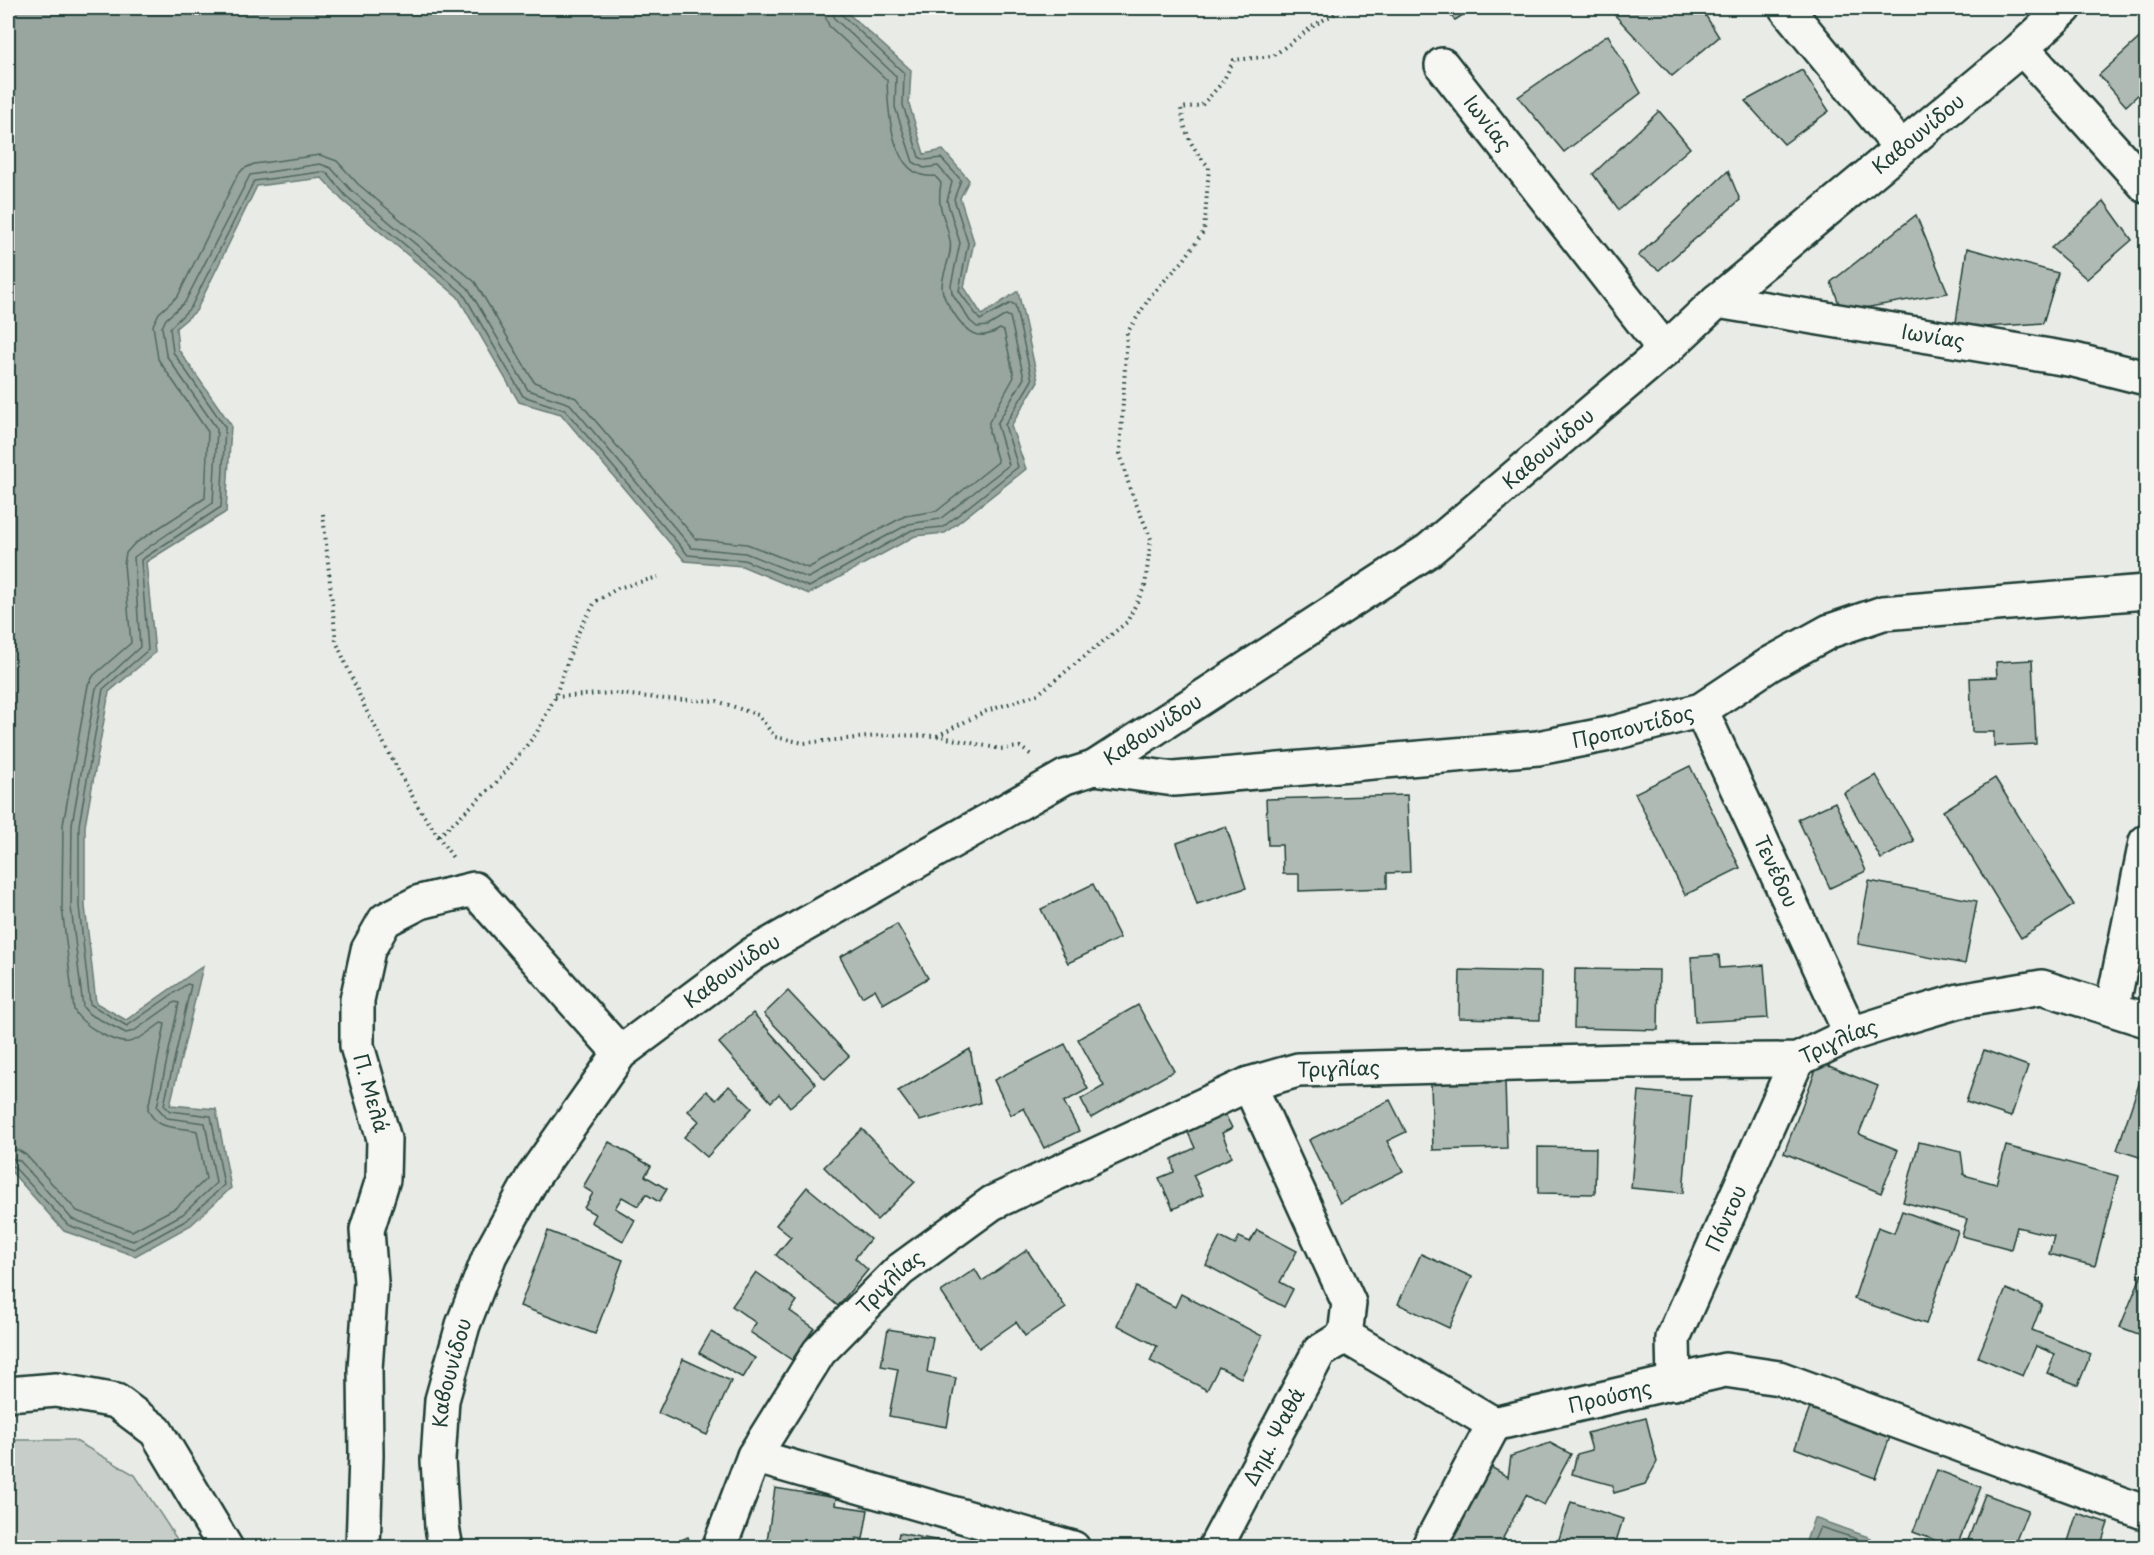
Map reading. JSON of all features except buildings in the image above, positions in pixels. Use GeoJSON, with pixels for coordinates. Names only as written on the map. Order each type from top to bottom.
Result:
{"type":"FeatureCollection","features":[{"type":"Feature","properties":{"kind":"street"},"geometry":{"type":"LineString","coordinates":[[1786,8],[1901,148]]}},
{"type":"Feature","properties":{"kind":"street","name":"Καβουνίδου"},"geometry":{"type":"LineString","coordinates":[[446,1548],[442,1527],[438,1460],[442,1400],[464,1325],[490,1255],[533,1177],[620,1053],[753,954],[1080,772],[1429,550],[1665,350],[1717,301],[2022,48],[2065,8]]}},
{"type":"Feature","properties":{"kind":"street"},"geometry":{"type":"LineString","coordinates":[[2022,48],[2146,186]]}},
{"type":"Feature","properties":{"kind":"street","name":"Ιωνίας"},"geometry":{"type":"LineString","coordinates":[[1442,65],[1665,350]]}},
{"type":"Feature","properties":{"kind":"street","name":"Ιωνίας"},"geometry":{"type":"LineString","coordinates":[[1717,301],[2074,360],[2146,378]]}},
{"type":"Feature","properties":{"kind":"street","name":"Προποντίδος"},"geometry":{"type":"LineString","coordinates":[[1080,772],[1174,779],[1538,748],[1614,733],[1701,710],[1770,664],[1830,631],[1883,613],[2146,592]]}},
{"type":"Feature","properties":{"kind":"street","name":"Τενέδου"},"geometry":{"type":"LineString","coordinates":[[1701,710],[1851,1034]]}},
{"type":"Feature","properties":{"kind":"street"},"geometry":{"type":"LineString","coordinates":[[2112,1009],[2146,842]]}},
{"type":"Feature","properties":{"kind":"street"},"geometry":{"type":"LineString","coordinates":[[474,889],[620,1053]]}},
{"type":"Feature","properties":{"kind":"street","name":"Π. Μελά"},"geometry":{"type":"LineString","coordinates":[[363,1548],[366,1456],[365,1369],[371,1282],[368,1230],[383,1179],[384,1139],[357,1046],[357,1000],[368,950],[385,920],[420,902],[474,889]]}},
{"type":"Feature","properties":{"kind":"street","name":"Τριγλίας"},"geometry":{"type":"LineString","coordinates":[[719,1548],[754,1456],[819,1352],[900,1270],[992,1203],[1249,1084],[1298,1070],[1625,1061],[1797,1060],[1851,1034],[1959,1001],[2042,987],[2146,1020]]}},
{"type":"Feature","properties":{"kind":"street","name":"Πόντου"},"geometry":{"type":"LineString","coordinates":[[1674,1383],[1673,1338],[1797,1060]]}},
{"type":"Feature","properties":{"kind":"street"},"geometry":{"type":"LineString","coordinates":[[1249,1084],[1349,1303],[1345,1336],[1494,1424],[1428,1548]]}},
{"type":"Feature","properties":{"kind":"street","name":"Δημ. Ψαθά"},"geometry":{"type":"LineString","coordinates":[[1215,1548],[1319,1352],[1345,1336]]}},
{"type":"Feature","properties":{"kind":"street","name":"Προύσης"},"geometry":{"type":"LineString","coordinates":[[1494,1424],[1725,1370],[1779,1378],[2146,1513]]}},
{"type":"Feature","properties":{"kind":"street"},"geometry":{"type":"LineString","coordinates":[[8,1394],[56,1390],[116,1401],[156,1431],[226,1548]]}},
{"type":"Feature","properties":{"kind":"street"},"geometry":{"type":"LineString","coordinates":[[754,1456],[1073,1548]]}},
{"type":"Feature","properties":{"kind":"path"},"geometry":{"type":"LineString","coordinates":[[937,736],[984,712],[1038,694],[1127,622],[1145,586],[1151,539],[1130,489],[1120,453],[1127,333],[1152,294],[1184,260],[1204,231],[1207,213],[1209,167],[1193,150],[1185,131],[1182,108],[1202,105],[1222,83],[1234,60],[1273,56],[1316,24],[1345,8]]}},
{"type":"Feature","properties":{"kind":"path"},"geometry":{"type":"LineString","coordinates":[[323,514],[336,641],[364,708],[417,805],[474,889]]}},
{"type":"Feature","properties":{"kind":"path"},"geometry":{"type":"LineString","coordinates":[[439,836],[495,784],[536,734],[555,697],[577,635],[595,602],[618,588],[658,577]]}},
{"type":"Feature","properties":{"kind":"path"},"geometry":{"type":"LineString","coordinates":[[555,697],[613,693],[665,699],[717,701],[758,715],[775,737],[804,743],[889,735],[937,736],[1001,750],[1020,747],[1080,772]]}},
{"type":"Feature","properties":{"kind":"shaded area"},"geometry":{"type":"Polygon","coordinates":[[[17,1440],[74,1440],[135,1475],[182,1547],[8,1547],[8,1447],[17,1440]]]}},
{"type":"Feature","properties":{"kind":"water"},"geometry":{"type":"Polygon","coordinates":[[[8,8],[842,8],[911,70],[909,104],[924,154],[943,150],[969,180],[960,198],[974,242],[964,287],[982,315],[1018,291],[1038,381],[1011,426],[1026,469],[945,533],[915,536],[809,594],[742,566],[685,561],[561,414],[519,402],[458,297],[342,200],[322,178],[257,186],[196,311],[176,328],[178,349],[231,425],[226,512],[146,562],[155,653],[109,692],[85,826],[85,906],[96,1003],[126,1020],[203,966],[170,1105],[216,1109],[231,1188],[191,1225],[135,1256],[64,1231],[8,1168],[8,8]]]}},
{"type":"Feature","properties":{"kind":"water"},"geometry":{"type":"Polygon","coordinates":[[[1814,1518],[1871,1538],[1867,1547],[1804,1547],[1814,1518]]]}}]}
